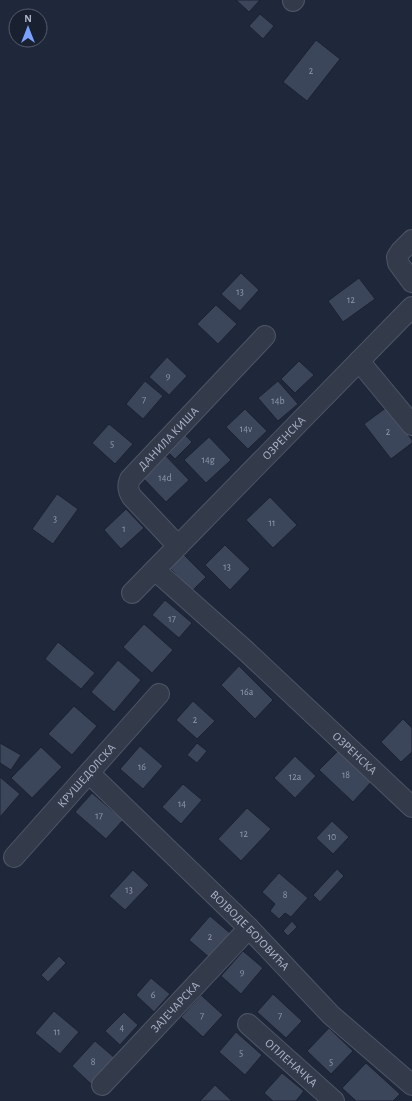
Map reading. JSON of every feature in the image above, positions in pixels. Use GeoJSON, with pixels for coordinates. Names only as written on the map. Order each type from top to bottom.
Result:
{"type":"FeatureCollection","features":[{"type":"Feature","properties":{"kind":"street"},"geometry":{"type":"LineString","coordinates":[[412,240],[401,250],[397,257],[398,263],[412,282]]}},
{"type":"Feature","properties":{"kind":"street","name":"ОЗРЕНСКА"},"geometry":{"type":"LineString","coordinates":[[132,593],[412,307]]}},
{"type":"Feature","properties":{"kind":"street","name":"ДАНИЛА КИША"},"geometry":{"type":"LineString","coordinates":[[178,546],[132,497],[128,486],[130,479],[265,336]]}},
{"type":"Feature","properties":{"kind":"street"},"geometry":{"type":"LineString","coordinates":[[359,361],[412,425]]}},
{"type":"Feature","properties":{"kind":"street","name":"ОЗРЕНСКА"},"geometry":{"type":"LineString","coordinates":[[155,570],[246,651],[412,807]]}},
{"type":"Feature","properties":{"kind":"street","name":"КРУШЕДОЛСКА"},"geometry":{"type":"LineString","coordinates":[[14,857],[159,694]]}},
{"type":"Feature","properties":{"kind":"street","name":"ВОЈВОДЕ БОЈОВИЋА"},"geometry":{"type":"LineString","coordinates":[[89,773],[249,928],[331,1015],[412,1085]]}},
{"type":"Feature","properties":{"kind":"street","name":"ЗАЈЕЧАРСКА"},"geometry":{"type":"LineString","coordinates":[[102,1085],[249,928]]}},
{"type":"Feature","properties":{"kind":"street","name":"ОПЛЕНАЧКА"},"geometry":{"type":"LineString","coordinates":[[248,1024],[334,1101]]}},
{"type":"Feature","properties":{"kind":"building"},"geometry":{"type":"Polygon","coordinates":[[[236,0],[260,0],[249,12],[236,0]]]}},
{"type":"Feature","properties":{"kind":"building"},"geometry":{"type":"Polygon","coordinates":[[[260,14],[274,26],[263,39],[249,26],[260,14]]]}},
{"type":"Feature","properties":{"kind":"building"},"geometry":{"type":"Polygon","coordinates":[[[316,40],[340,59],[307,101],[283,82],[316,40]]]}},
{"type":"Feature","properties":{"kind":"building"},"geometry":{"type":"Polygon","coordinates":[[[241,273],[259,290],[240,311],[221,294],[241,273]]]}},
{"type":"Feature","properties":{"kind":"building"},"geometry":{"type":"Polygon","coordinates":[[[359,278],[375,299],[343,322],[328,301],[359,278]]]}},
{"type":"Feature","properties":{"kind":"building"},"geometry":{"type":"Polygon","coordinates":[[[216,305],[237,324],[218,344],[197,324],[216,305]]]}},
{"type":"Feature","properties":{"kind":"building"},"geometry":{"type":"Polygon","coordinates":[[[167,357],[187,376],[169,395],[149,377],[167,357]]]}},
{"type":"Feature","properties":{"kind":"building"},"geometry":{"type":"Polygon","coordinates":[[[299,361],[314,375],[295,393],[281,379],[299,361]]]}},
{"type":"Feature","properties":{"kind":"building"},"geometry":{"type":"Polygon","coordinates":[[[145,381],[163,396],[143,419],[126,404],[145,381]]]}},
{"type":"Feature","properties":{"kind":"building"},"geometry":{"type":"Polygon","coordinates":[[[278,381],[298,404],[278,421],[258,398],[278,381]]]}},
{"type":"Feature","properties":{"kind":"building"},"geometry":{"type":"Polygon","coordinates":[[[387,407],[412,440],[412,443],[391,459],[364,424],[387,407]]]}},
{"type":"Feature","properties":{"kind":"building"},"geometry":{"type":"Polygon","coordinates":[[[245,409],[267,431],[248,449],[226,427],[245,409]]]}},
{"type":"Feature","properties":{"kind":"building"},"geometry":{"type":"Polygon","coordinates":[[[109,424],[133,444],[115,464],[92,443],[109,424]]]}},
{"type":"Feature","properties":{"kind":"building"},"geometry":{"type":"Polygon","coordinates":[[[182,432],[192,442],[175,459],[165,449],[182,432]]]}},
{"type":"Feature","properties":{"kind":"building"},"geometry":{"type":"Polygon","coordinates":[[[209,437],[231,460],[206,483],[184,460],[209,437]]]}},
{"type":"Feature","properties":{"kind":"building"},"geometry":{"type":"Polygon","coordinates":[[[164,454],[189,480],[166,502],[141,476],[164,454]]]}},
{"type":"Feature","properties":{"kind":"building"},"geometry":{"type":"Polygon","coordinates":[[[57,494],[78,509],[53,544],[32,529],[57,494]]]}},
{"type":"Feature","properties":{"kind":"building"},"geometry":{"type":"Polygon","coordinates":[[[270,497],[297,525],[273,548],[246,520],[270,497]]]}},
{"type":"Feature","properties":{"kind":"building"},"geometry":{"type":"Polygon","coordinates":[[[126,509],[144,528],[121,549],[104,530],[126,509]]]}},
{"type":"Feature","properties":{"kind":"building"},"geometry":{"type":"Polygon","coordinates":[[[225,545],[250,569],[230,590],[205,565],[225,545]]]}},
{"type":"Feature","properties":{"kind":"building"},"geometry":{"type":"Polygon","coordinates":[[[184,555],[206,577],[192,591],[170,568],[184,555]]]}},
{"type":"Feature","properties":{"kind":"building"},"geometry":{"type":"Polygon","coordinates":[[[165,600],[192,623],[179,638],[152,615],[165,600]]]}},
{"type":"Feature","properties":{"kind":"building"},"geometry":{"type":"Polygon","coordinates":[[[144,624],[173,650],[152,673],[123,647],[144,624]]]}},
{"type":"Feature","properties":{"kind":"building"},"geometry":{"type":"Polygon","coordinates":[[[58,642],[95,673],[81,689],[45,659],[58,642]]]}},
{"type":"Feature","properties":{"kind":"building"},"geometry":{"type":"Polygon","coordinates":[[[118,660],[141,680],[114,712],[91,692],[118,660]]]}},
{"type":"Feature","properties":{"kind":"building"},"geometry":{"type":"Polygon","coordinates":[[[239,666],[273,700],[255,719],[221,685],[239,666]]]}},
{"type":"Feature","properties":{"kind":"building"},"geometry":{"type":"Polygon","coordinates":[[[193,701],[215,721],[197,739],[176,720],[193,701]]]}},
{"type":"Feature","properties":{"kind":"building"},"geometry":{"type":"Polygon","coordinates":[[[74,706],[97,726],[72,755],[48,734],[74,706]]]}},
{"type":"Feature","properties":{"kind":"building"},"geometry":{"type":"Polygon","coordinates":[[[403,719],[412,728],[412,752],[401,762],[381,742],[403,719]]]}},
{"type":"Feature","properties":{"kind":"building"},"geometry":{"type":"Polygon","coordinates":[[[0,743],[21,755],[11,770],[0,763],[0,743]]]}},
{"type":"Feature","properties":{"kind":"building"},"geometry":{"type":"Polygon","coordinates":[[[197,743],[207,751],[197,763],[187,755],[197,743]]]}},
{"type":"Feature","properties":{"kind":"building"},"geometry":{"type":"Polygon","coordinates":[[[140,746],[163,766],[143,789],[120,769],[140,746]]]}},
{"type":"Feature","properties":{"kind":"building"},"geometry":{"type":"Polygon","coordinates":[[[41,747],[62,767],[32,798],[11,778],[41,747]]]}},
{"type":"Feature","properties":{"kind":"building"},"geometry":{"type":"Polygon","coordinates":[[[340,749],[373,780],[353,802],[319,770],[340,749]]]}},
{"type":"Feature","properties":{"kind":"building"},"geometry":{"type":"Polygon","coordinates":[[[295,756],[316,776],[295,798],[274,778],[295,756]]]}},
{"type":"Feature","properties":{"kind":"building"},"geometry":{"type":"Polygon","coordinates":[[[0,777],[20,794],[0,817],[0,777]]]}},
{"type":"Feature","properties":{"kind":"building"},"geometry":{"type":"Polygon","coordinates":[[[183,784],[202,800],[181,824],[162,807],[183,784]]]}},
{"type":"Feature","properties":{"kind":"building"},"geometry":{"type":"Polygon","coordinates":[[[92,793],[123,820],[106,839],[75,812],[92,793]]]}},
{"type":"Feature","properties":{"kind":"building"},"geometry":{"type":"Polygon","coordinates":[[[247,808],[271,829],[241,861],[218,839],[247,808]]]}},
{"type":"Feature","properties":{"kind":"building"},"geometry":{"type":"Polygon","coordinates":[[[332,821],[349,837],[333,854],[316,838],[332,821]]]}},
{"type":"Feature","properties":{"kind":"building"},"geometry":{"type":"Polygon","coordinates":[[[337,869],[344,876],[320,902],[313,895],[337,869]]]}},
{"type":"Feature","properties":{"kind":"building"},"geometry":{"type":"Polygon","coordinates":[[[133,870],[149,885],[125,910],[109,896],[133,870]]]}},
{"type":"Feature","properties":{"kind":"building"},"geometry":{"type":"Polygon","coordinates":[[[279,873],[308,898],[291,917],[285,913],[279,919],[270,911],[275,904],[262,892],[279,873]]]}},
{"type":"Feature","properties":{"kind":"building"},"geometry":{"type":"Polygon","coordinates":[[[210,916],[231,934],[210,958],[189,940],[210,916]]]}},
{"type":"Feature","properties":{"kind":"building"},"geometry":{"type":"Polygon","coordinates":[[[292,921],[297,927],[288,936],[283,931],[292,921]]]}},
{"type":"Feature","properties":{"kind":"building"},"geometry":{"type":"Polygon","coordinates":[[[243,951],[263,968],[241,994],[221,976],[243,951]]]}},
{"type":"Feature","properties":{"kind":"building"},"geometry":{"type":"Polygon","coordinates":[[[59,956],[66,963],[48,982],[41,975],[59,956]]]}},
{"type":"Feature","properties":{"kind":"building"},"geometry":{"type":"Polygon","coordinates":[[[151,978],[170,994],[154,1012],[136,995],[151,978]]]}},
{"type":"Feature","properties":{"kind":"building"},"geometry":{"type":"Polygon","coordinates":[[[273,994],[302,1021],[286,1038],[257,1012],[273,994]]]}},
{"type":"Feature","properties":{"kind":"building"},"geometry":{"type":"Polygon","coordinates":[[[201,995],[223,1015],[203,1037],[181,1017],[201,995]]]}},
{"type":"Feature","properties":{"kind":"building"},"geometry":{"type":"Polygon","coordinates":[[[54,1011],[79,1032],[60,1054],[35,1033],[54,1011]]]}},
{"type":"Feature","properties":{"kind":"building"},"geometry":{"type":"Polygon","coordinates":[[[124,1012],[138,1025],[120,1045],[105,1031],[124,1012]]]}},
{"type":"Feature","properties":{"kind":"building"},"geometry":{"type":"Polygon","coordinates":[[[329,1028],[353,1051],[331,1074],[307,1051],[329,1028]]]}},
{"type":"Feature","properties":{"kind":"building"},"geometry":{"type":"Polygon","coordinates":[[[236,1032],[262,1055],[245,1075],[219,1052],[236,1032]]]}},
{"type":"Feature","properties":{"kind":"building"},"geometry":{"type":"Polygon","coordinates":[[[95,1041],[115,1058],[91,1084],[72,1066],[95,1041]]]}},
{"type":"Feature","properties":{"kind":"building"},"geometry":{"type":"Polygon","coordinates":[[[366,1063],[400,1094],[393,1101],[356,1101],[342,1088],[366,1063]]]}},
{"type":"Feature","properties":{"kind":"building"},"geometry":{"type":"Polygon","coordinates":[[[282,1073],[304,1091],[296,1101],[273,1101],[264,1093],[282,1073]]]}},
{"type":"Feature","properties":{"kind":"building"},"geometry":{"type":"Polygon","coordinates":[[[215,1085],[232,1101],[200,1101],[215,1085]]]}}]}
